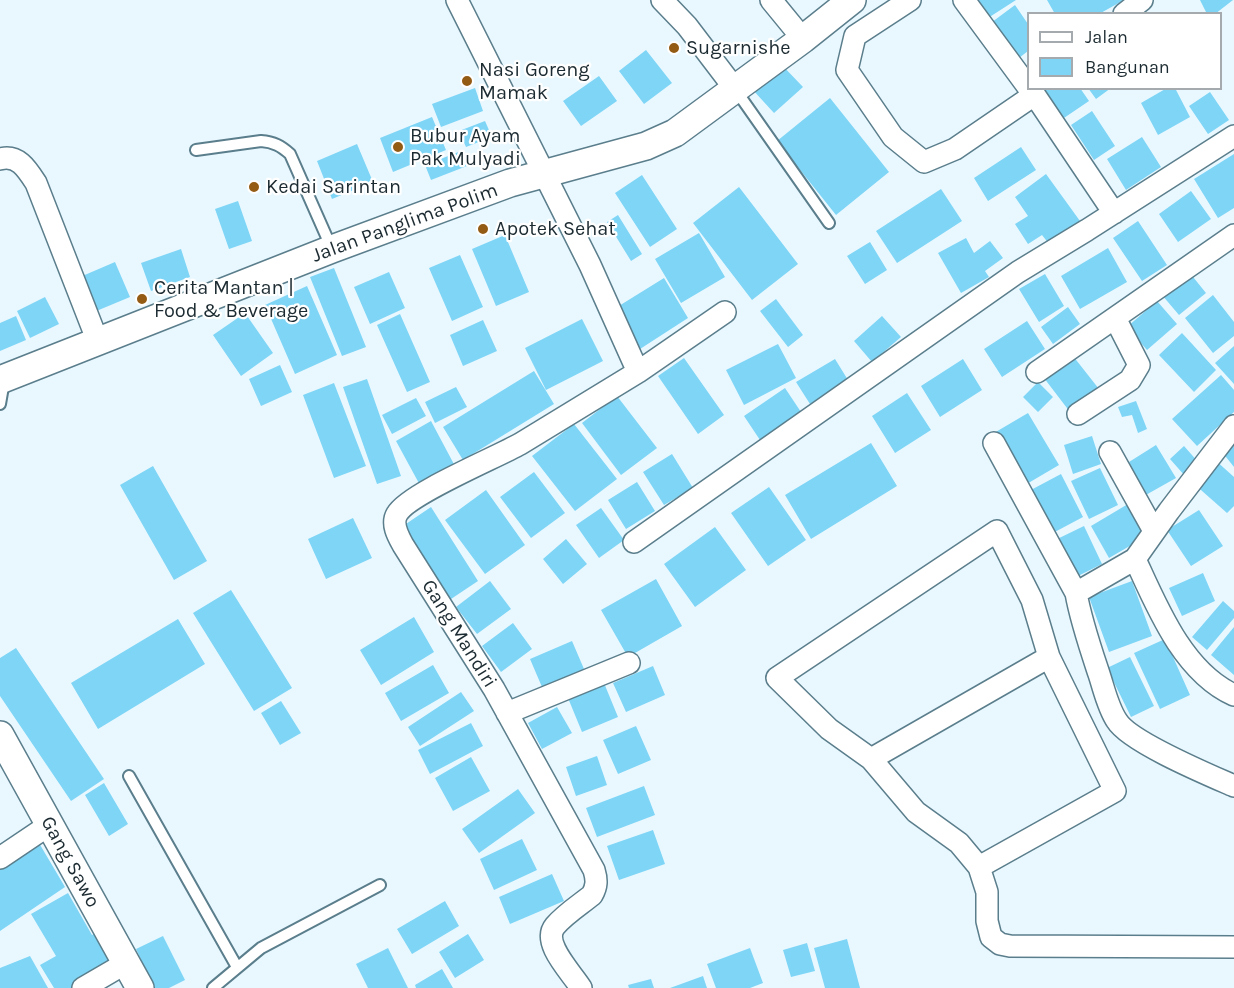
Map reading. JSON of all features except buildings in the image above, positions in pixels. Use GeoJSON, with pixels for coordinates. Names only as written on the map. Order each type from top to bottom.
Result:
{"type":"FeatureCollection","features":[{"type":"Feature","properties":{"kind":"street"},"geometry":{"type":"LineString","coordinates":[[458,0],[590,265],[638,372]]}},
{"type":"Feature","properties":{"kind":"street"},"geometry":{"type":"LineString","coordinates":[[662,0],[687,26],[735,89]]}},
{"type":"Feature","properties":{"kind":"street"},"geometry":{"type":"LineString","coordinates":[[771,0],[803,39]]}},
{"type":"Feature","properties":{"kind":"street","name":"Jalan Panglima Polim"},"geometry":{"type":"LineString","coordinates":[[1,388],[98,342],[332,249],[510,183],[660,141],[675,133],[735,89],[852,0]]}},
{"type":"Feature","properties":{"kind":"street"},"geometry":{"type":"LineString","coordinates":[[910,0],[855,36],[847,70],[893,136],[924,162],[955,149],[1027,88]]}},
{"type":"Feature","properties":{"kind":"street"},"geometry":{"type":"LineString","coordinates":[[964,0],[1027,83]]}},
{"type":"Feature","properties":{"kind":"street"},"geometry":{"type":"LineString","coordinates":[[1127,12],[1142,0]]}},
{"type":"Feature","properties":{"kind":"street"},"geometry":{"type":"LineString","coordinates":[[1032,90],[1114,213]]}},
{"type":"Feature","properties":{"kind":"street"},"geometry":{"type":"LineString","coordinates":[[634,542],[1018,272],[1234,136]]}},
{"type":"Feature","properties":{"kind":"street"},"geometry":{"type":"LineString","coordinates":[[0,159],[15,159],[22,164],[36,183],[98,342]]}},
{"type":"Feature","properties":{"kind":"street"},"geometry":{"type":"LineString","coordinates":[[1037,372],[1234,235]]}},
{"type":"Feature","properties":{"kind":"street","name":"Gang Mandiri"},"geometry":{"type":"LineString","coordinates":[[581,988],[552,945],[551,933],[555,925],[592,895],[597,880],[594,870],[507,713],[396,533],[396,515],[411,500],[518,444],[638,372],[725,312]]}},
{"type":"Feature","properties":{"kind":"street"},"geometry":{"type":"LineString","coordinates":[[1078,414],[1130,380],[1139,365],[1115,318]]}},
{"type":"Feature","properties":{"kind":"street"},"geometry":{"type":"LineString","coordinates":[[1076,593],[1135,559],[1234,426]]}},
{"type":"Feature","properties":{"kind":"street"},"geometry":{"type":"LineString","coordinates":[[994,443],[1076,593],[1107,699],[1117,722],[1130,733],[1178,760],[1234,786]]}},
{"type":"Feature","properties":{"kind":"street"},"geometry":{"type":"LineString","coordinates":[[1110,452],[1154,531]]}},
{"type":"Feature","properties":{"kind":"street"},"geometry":{"type":"LineString","coordinates":[[979,867],[1115,791],[1049,657],[1032,600],[997,531],[777,678],[828,729],[871,759],[916,812],[959,843],[979,867],[987,892],[987,921],[991,937],[1000,944],[1010,946],[1234,947]]}},
{"type":"Feature","properties":{"kind":"street"},"geometry":{"type":"LineString","coordinates":[[1135,559],[1168,629],[1187,656],[1209,678],[1234,695]]}},
{"type":"Feature","properties":{"kind":"street"},"geometry":{"type":"LineString","coordinates":[[871,759],[1049,657]]}},
{"type":"Feature","properties":{"kind":"street"},"geometry":{"type":"LineString","coordinates":[[507,713],[629,663]]}},
{"type":"Feature","properties":{"kind":"street","name":"Gang Sawo"},"geometry":{"type":"LineString","coordinates":[[0,735],[140,988]]}},
{"type":"Feature","properties":{"kind":"street"},"geometry":{"type":"LineString","coordinates":[[0,858],[49,825]]}},
{"type":"Feature","properties":{"kind":"street"},"geometry":{"type":"LineString","coordinates":[[83,988],[126,963]]}},
{"type":"Feature","properties":{"kind":"lane"},"geometry":{"type":"LineString","coordinates":[[735,89],[830,223]]}},
{"type":"Feature","properties":{"kind":"lane"},"geometry":{"type":"LineString","coordinates":[[196,150],[261,141],[279,145],[290,154],[332,249]]}},
{"type":"Feature","properties":{"kind":"lane"},"geometry":{"type":"LineString","coordinates":[[129,776],[237,967]]}},
{"type":"Feature","properties":{"kind":"lane"},"geometry":{"type":"LineString","coordinates":[[213,988],[261,948],[381,885]]}},
{"type":"Feature","properties":{"kind":"place","name":"Sugarnishe"},"geometry":{"type":"Point","coordinates":[674,48]}},
{"type":"Feature","properties":{"kind":"place","name":"Nasi Goreng Mamak"},"geometry":{"type":"Point","coordinates":[467,81]}},
{"type":"Feature","properties":{"kind":"place","name":"Bubur Ayam Pak Mulyadi"},"geometry":{"type":"Point","coordinates":[398,147]}},
{"type":"Feature","properties":{"kind":"place","name":"Kedai Sarintan"},"geometry":{"type":"Point","coordinates":[254,187]}},
{"type":"Feature","properties":{"kind":"place","name":"Apotek Sehat"},"geometry":{"type":"Point","coordinates":[483,229]}},
{"type":"Feature","properties":{"kind":"place","name":"Cerita Mantan | Food & Beverage"},"geometry":{"type":"Point","coordinates":[142,299]}}]}
